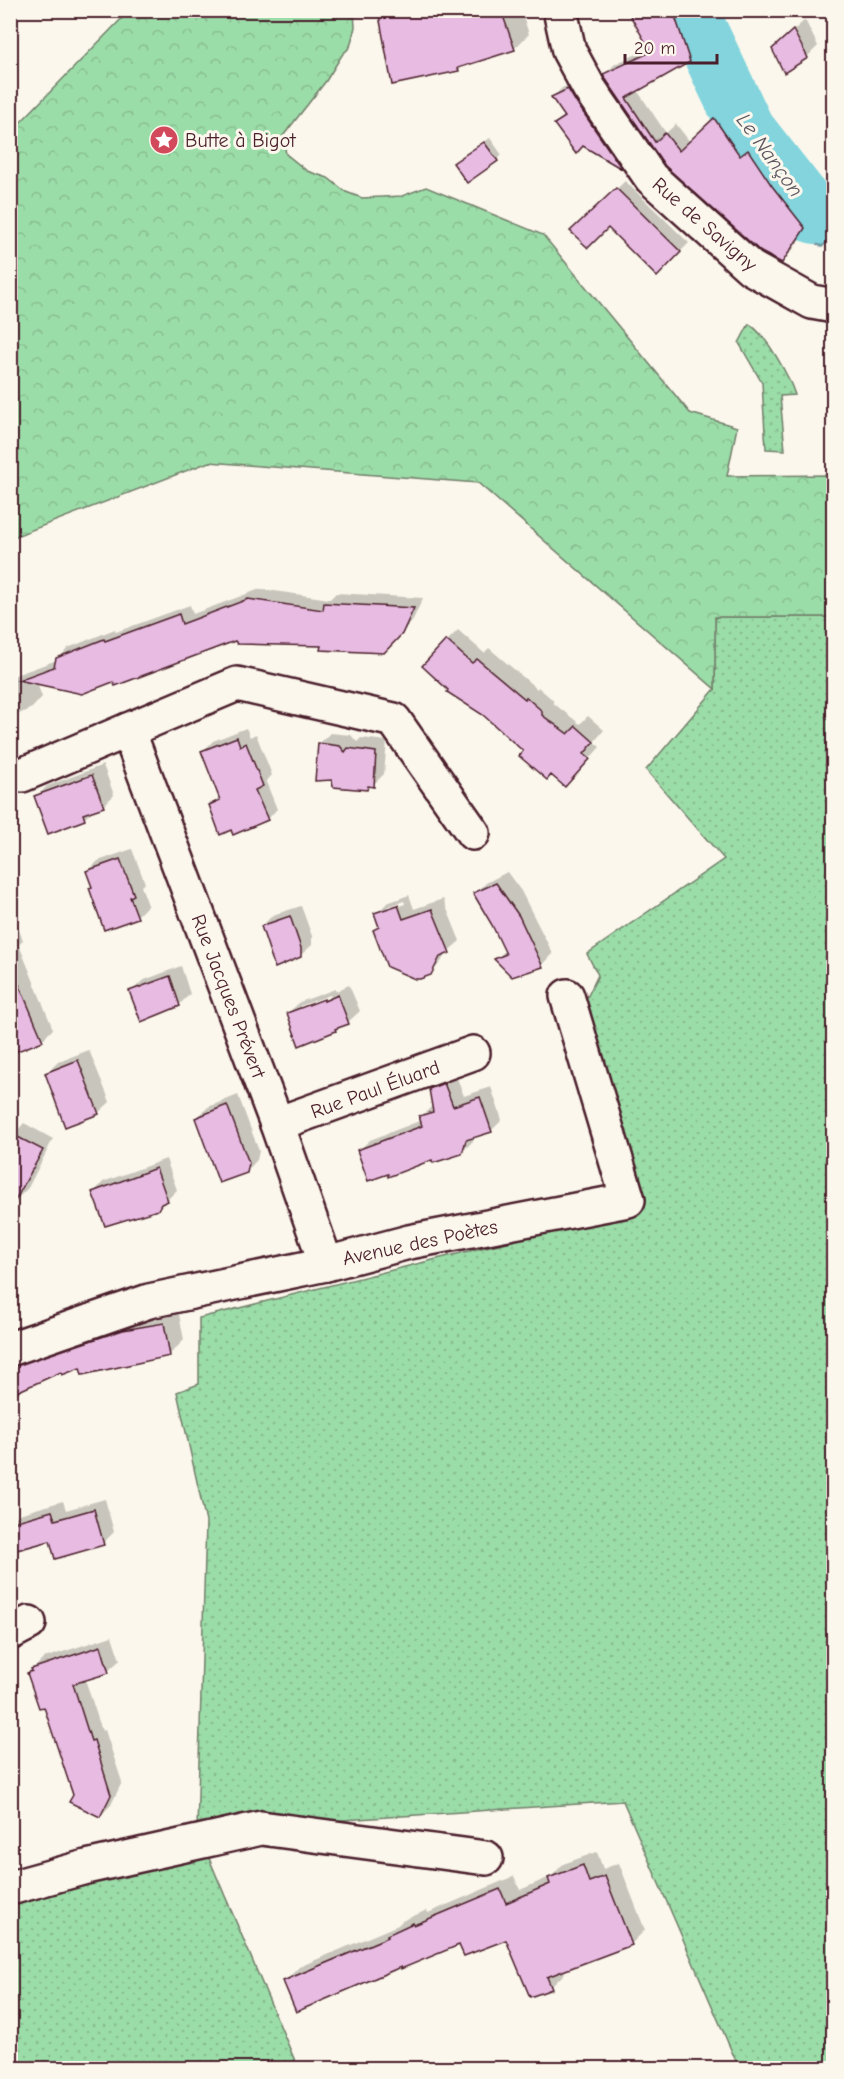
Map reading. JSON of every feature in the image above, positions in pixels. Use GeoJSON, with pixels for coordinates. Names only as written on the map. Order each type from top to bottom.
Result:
{"type":"FeatureCollection","features":[{"type":"Feature","properties":{"kind":"street","name":"Rue de Savigny"},"geometry":{"type":"LineString","coordinates":[[560,10],[569,51],[589,88],[659,187],[751,268],[812,302],[834,306]]}},
{"type":"Feature","properties":{"kind":"street"},"geometry":{"type":"LineString","coordinates":[[22,775],[237,684],[394,720],[473,833]]}},
{"type":"Feature","properties":{"kind":"street","name":"Rue Jacques Prévert"},"geometry":{"type":"LineString","coordinates":[[128,730],[277,1124],[326,1263]]}},
{"type":"Feature","properties":{"kind":"street","name":"Avenue des Poètes"},"geometry":{"type":"LineString","coordinates":[[10,1349],[149,1301],[326,1263],[409,1242],[628,1200],[567,996]]}},
{"type":"Feature","properties":{"kind":"street","name":"Rue Paul Éluard"},"geometry":{"type":"LineString","coordinates":[[277,1124],[472,1053]]}},
{"type":"Feature","properties":{"kind":"street"},"geometry":{"type":"LineString","coordinates":[[10,1888],[86,1867],[261,1828],[486,1858]]}},
{"type":"Feature","properties":{"kind":"green space"},"geometry":{"type":"Polygon","coordinates":[[[130,10],[354,11],[355,27],[350,47],[283,136],[286,154],[307,171],[328,178],[346,192],[362,198],[402,196],[426,187],[543,235],[690,413],[737,427],[727,476],[833,475],[833,617],[715,617],[715,689],[478,483],[209,462],[11,538],[11,132],[130,10]]]}},
{"type":"Feature","properties":{"kind":"green space"},"geometry":{"type":"Polygon","coordinates":[[[749,324],[763,337],[776,356],[795,395],[780,396],[785,450],[766,449],[762,383],[739,343],[749,324]]]}},
{"type":"Feature","properties":{"kind":"green space"},"geometry":{"type":"Polygon","coordinates":[[[715,617],[833,617],[833,2068],[739,2068],[623,1801],[197,1830],[206,1522],[177,1392],[199,1384],[199,1318],[637,1212],[580,1012],[598,975],[587,954],[724,859],[646,770],[715,689],[715,617]]]}},
{"type":"Feature","properties":{"kind":"green space"},"geometry":{"type":"Polygon","coordinates":[[[197,1830],[298,2068],[11,2068],[11,1886],[197,1830]]]}},
{"type":"Feature","properties":{"kind":"water"},"geometry":{"type":"Polygon","coordinates":[[[673,11],[696,11],[699,25],[745,94],[722,111],[690,62],[673,11]]]}},
{"type":"Feature","properties":{"kind":"water"},"geometry":{"type":"Polygon","coordinates":[[[748,100],[824,207],[833,202],[833,236],[822,247],[800,234],[806,228],[773,188],[726,117],[748,100]]]}},
{"type":"Feature","properties":{"kind":"building"},"geometry":{"type":"Polygon","coordinates":[[[378,10],[501,10],[515,50],[458,68],[459,71],[392,85],[378,10]]]}},
{"type":"Feature","properties":{"kind":"building"},"geometry":{"type":"Polygon","coordinates":[[[627,10],[673,10],[690,62],[626,98],[655,142],[665,133],[679,151],[714,118],[740,156],[748,150],[772,186],[805,228],[782,263],[761,252],[665,166],[605,78],[603,74],[651,52],[627,10]]]}},
{"type":"Feature","properties":{"kind":"building"},"geometry":{"type":"Polygon","coordinates":[[[793,30],[808,58],[784,73],[772,49],[793,30]]]}},
{"type":"Feature","properties":{"kind":"building"},"geometry":{"type":"Polygon","coordinates":[[[568,89],[622,169],[583,146],[576,154],[554,124],[565,117],[551,97],[568,89]]]}},
{"type":"Feature","properties":{"kind":"building"},"geometry":{"type":"Polygon","coordinates":[[[484,142],[498,161],[467,183],[453,163],[484,142]]]}},
{"type":"Feature","properties":{"kind":"building"},"geometry":{"type":"Polygon","coordinates":[[[616,188],[681,252],[657,277],[608,228],[588,248],[570,231],[616,188]]]}},
{"type":"Feature","properties":{"kind":"building"},"geometry":{"type":"Polygon","coordinates":[[[248,599],[323,610],[324,603],[414,608],[402,634],[384,653],[320,650],[321,646],[237,644],[235,641],[115,686],[113,682],[82,694],[18,680],[54,667],[56,658],[104,639],[105,641],[179,614],[182,624],[248,599]]]}},
{"type":"Feature","properties":{"kind":"building"},"geometry":{"type":"Polygon","coordinates":[[[446,640],[472,663],[477,659],[525,699],[526,697],[542,711],[542,715],[568,734],[576,726],[594,742],[584,754],[590,759],[565,787],[551,775],[547,780],[519,756],[523,751],[483,715],[447,692],[448,690],[422,666],[446,640]]]}},
{"type":"Feature","properties":{"kind":"building"},"geometry":{"type":"Polygon","coordinates":[[[237,737],[240,746],[246,743],[263,786],[255,790],[268,820],[233,835],[231,830],[220,835],[209,805],[220,800],[201,751],[237,737]]]}},
{"type":"Feature","properties":{"kind":"building"},"geometry":{"type":"Polygon","coordinates":[[[318,743],[340,746],[345,752],[348,748],[376,752],[374,787],[368,786],[367,790],[333,787],[332,780],[315,781],[318,743]]]}},
{"type":"Feature","properties":{"kind":"building"},"geometry":{"type":"Polygon","coordinates":[[[92,775],[104,807],[83,814],[85,820],[48,834],[34,796],[92,775]]]}},
{"type":"Feature","properties":{"kind":"building"},"geometry":{"type":"Polygon","coordinates":[[[120,859],[134,895],[130,897],[138,918],[104,930],[89,888],[92,887],[86,871],[120,859]]]}},
{"type":"Feature","properties":{"kind":"building"},"geometry":{"type":"Polygon","coordinates":[[[496,883],[519,916],[543,967],[512,977],[494,959],[506,954],[473,893],[496,883]]]}},
{"type":"Feature","properties":{"kind":"building"},"geometry":{"type":"Polygon","coordinates":[[[398,905],[403,919],[432,909],[450,953],[440,957],[431,975],[415,979],[387,967],[373,930],[379,927],[374,913],[398,905]]]}},
{"type":"Feature","properties":{"kind":"building"},"geometry":{"type":"Polygon","coordinates":[[[290,916],[301,948],[301,957],[275,968],[261,926],[290,916]]]}},
{"type":"Feature","properties":{"kind":"building"},"geometry":{"type":"Polygon","coordinates":[[[10,963],[43,1041],[10,1054],[10,963]]]}},
{"type":"Feature","properties":{"kind":"building"},"geometry":{"type":"Polygon","coordinates":[[[170,976],[180,1006],[141,1022],[129,991],[170,976]]]}},
{"type":"Feature","properties":{"kind":"building"},"geometry":{"type":"Polygon","coordinates":[[[338,995],[349,1024],[299,1046],[287,1013],[338,995]]]}},
{"type":"Feature","properties":{"kind":"building"},"geometry":{"type":"Polygon","coordinates":[[[78,1060],[99,1114],[65,1127],[45,1073],[78,1060]]]}},
{"type":"Feature","properties":{"kind":"building"},"geometry":{"type":"Polygon","coordinates":[[[444,1083],[453,1106],[480,1097],[492,1132],[466,1140],[462,1154],[433,1163],[432,1160],[388,1177],[388,1174],[368,1181],[357,1150],[422,1126],[419,1116],[433,1112],[429,1089],[444,1083]]]}},
{"type":"Feature","properties":{"kind":"building"},"geometry":{"type":"Polygon","coordinates":[[[227,1105],[249,1163],[247,1173],[219,1183],[195,1118],[227,1105]]]}},
{"type":"Feature","properties":{"kind":"building"},"geometry":{"type":"Polygon","coordinates":[[[10,1133],[43,1150],[10,1210],[10,1133]]]}},
{"type":"Feature","properties":{"kind":"building"},"geometry":{"type":"Polygon","coordinates":[[[156,1168],[168,1201],[161,1204],[158,1210],[105,1226],[92,1192],[156,1168]]]}},
{"type":"Feature","properties":{"kind":"building"},"geometry":{"type":"Polygon","coordinates":[[[164,1323],[170,1356],[82,1375],[80,1368],[62,1375],[61,1372],[10,1395],[10,1367],[123,1330],[164,1323]]]}},
{"type":"Feature","properties":{"kind":"building"},"geometry":{"type":"Polygon","coordinates":[[[94,1509],[104,1545],[55,1559],[50,1541],[17,1550],[10,1535],[10,1523],[52,1511],[55,1520],[94,1509]]]}},
{"type":"Feature","properties":{"kind":"building"},"geometry":{"type":"Polygon","coordinates":[[[101,1646],[109,1673],[73,1684],[111,1795],[100,1817],[69,1802],[73,1795],[44,1707],[39,1708],[27,1673],[32,1671],[31,1669],[101,1646]]]}},
{"type":"Feature","properties":{"kind":"building"},"geometry":{"type":"Polygon","coordinates":[[[583,1865],[589,1882],[605,1876],[632,1945],[547,1977],[552,1989],[530,1997],[506,1940],[464,1956],[459,1945],[296,2012],[283,1981],[388,1937],[387,1935],[413,1923],[414,1925],[500,1889],[506,1903],[550,1884],[548,1878],[583,1865]]]}},
{"type":"Feature","properties":{"kind":"waterway","name":"Le Nançon"},"geometry":{"type":"LineString","coordinates":[[690,10],[746,128],[815,216],[834,211]]}},
{"type":"Feature","properties":{"kind":"place","name":"Butte à Bigot"},"geometry":{"type":"Point","coordinates":[164,140]}}]}
